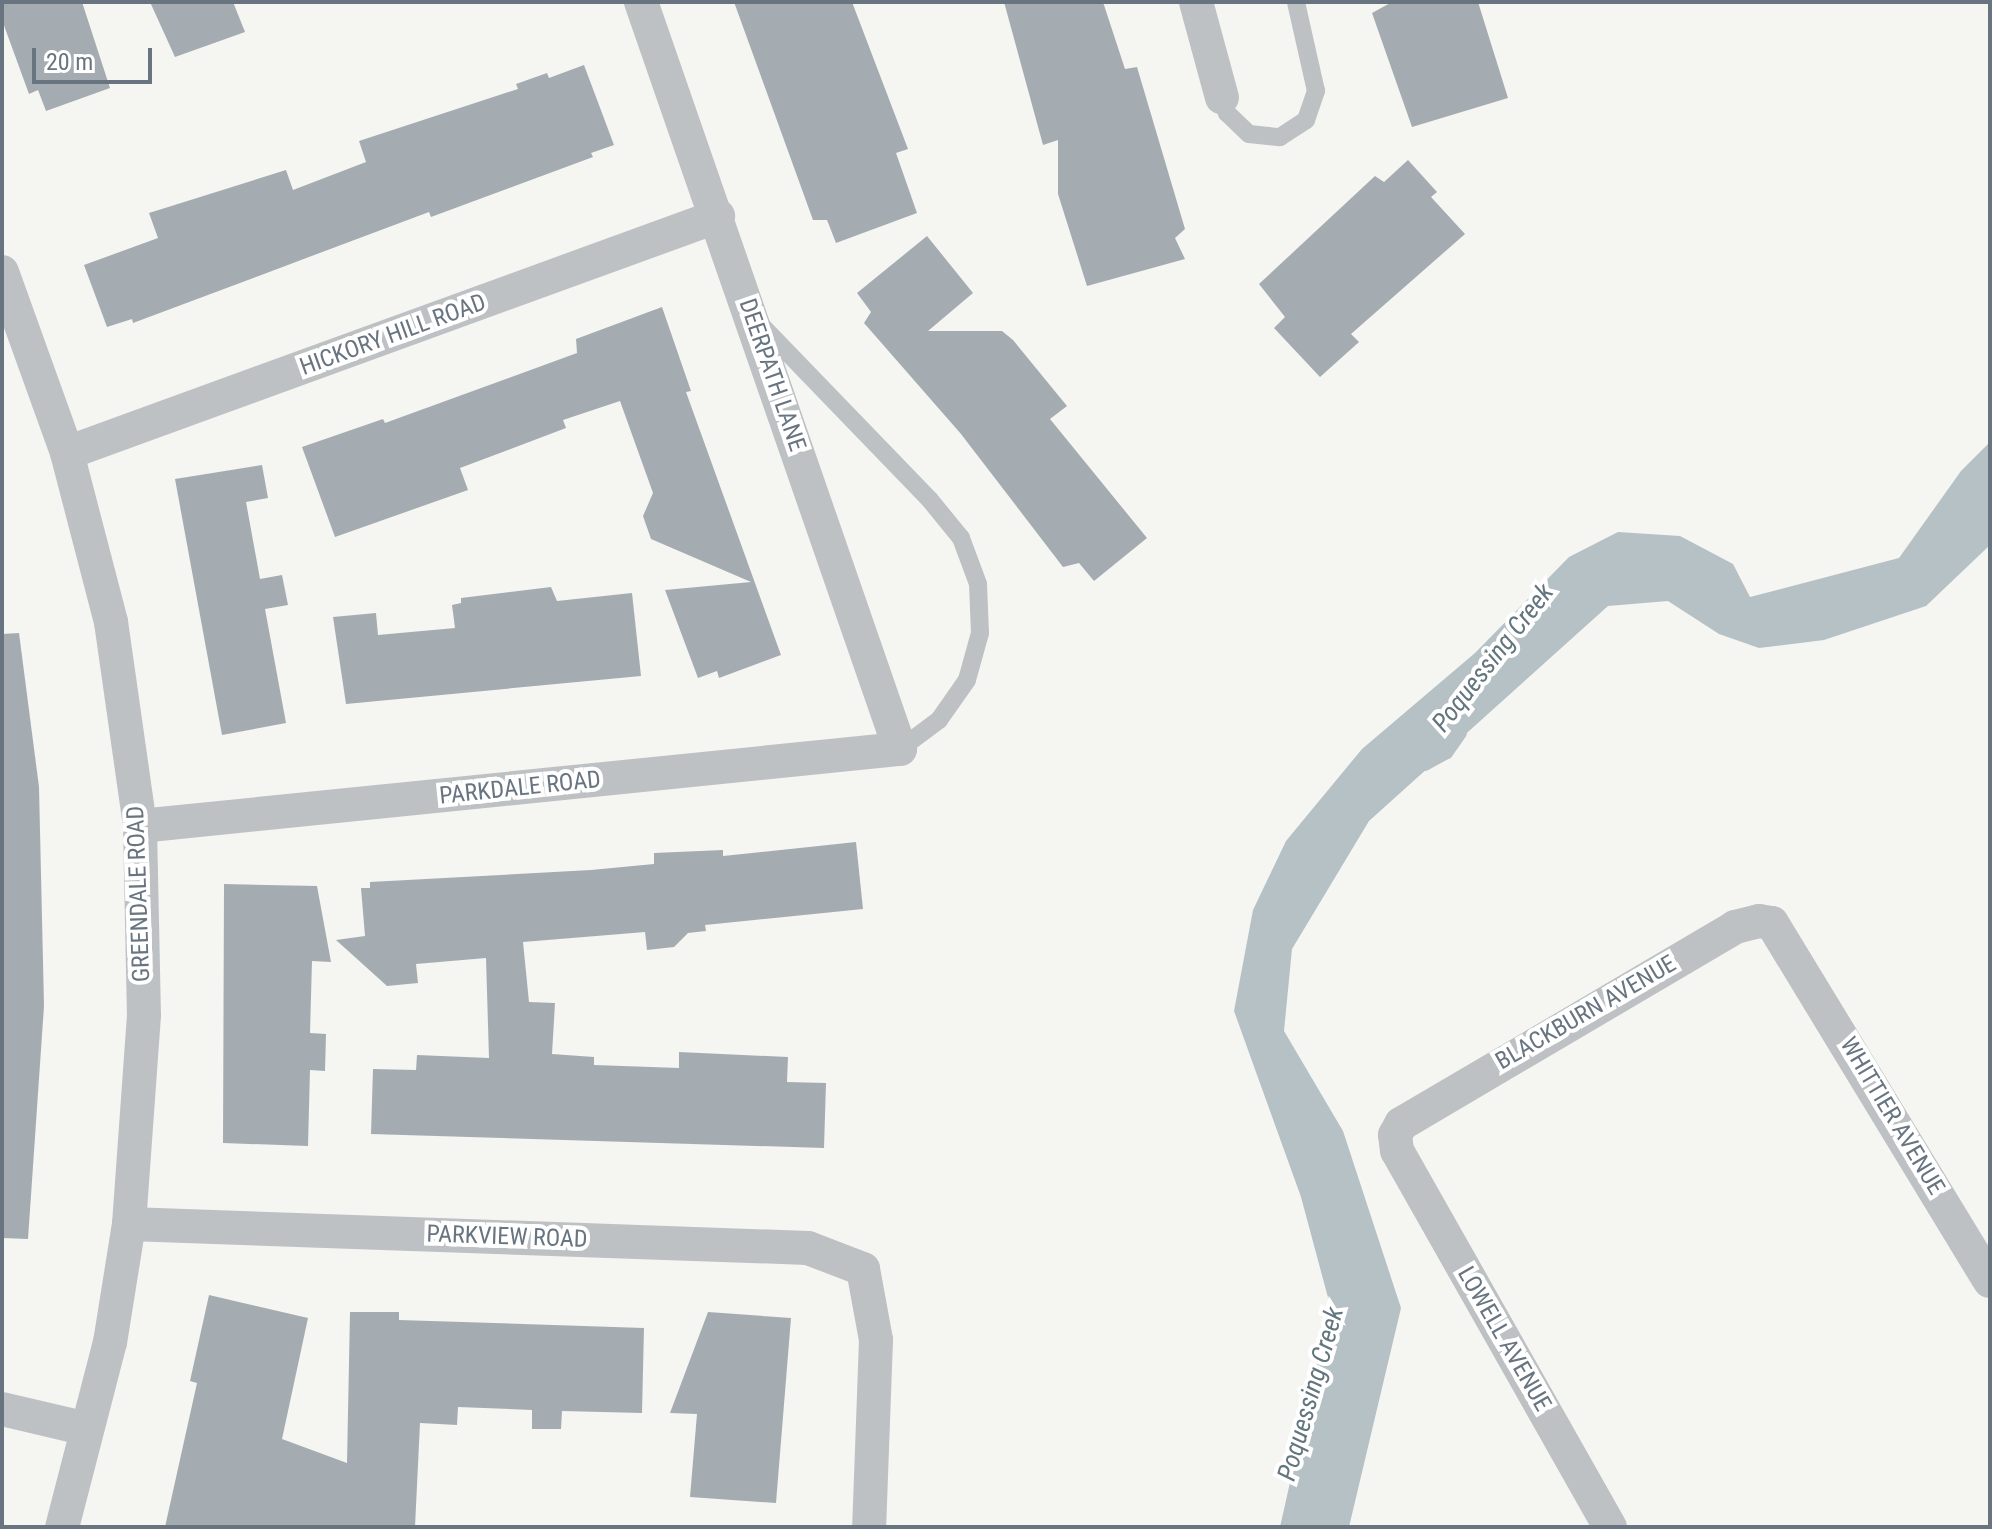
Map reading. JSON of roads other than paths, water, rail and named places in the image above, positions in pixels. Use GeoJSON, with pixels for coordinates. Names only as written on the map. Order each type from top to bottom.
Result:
{"type":"FeatureCollection","features":[{"type":"Feature","properties":{"kind":"street","name":"DEERPATH LANE"},"geometry":{"type":"LineString","coordinates":[[641,2],[718,216],[900,749]]}},
{"type":"Feature","properties":{"kind":"street"},"geometry":{"type":"LineString","coordinates":[[1196,2],[1222,98]]}},
{"type":"Feature","properties":{"kind":"street","name":"HICKORY HILL ROAD"},"geometry":{"type":"LineString","coordinates":[[67,453],[718,216]]}},
{"type":"Feature","properties":{"kind":"street","name":"GREENDALE ROAD"},"geometry":{"type":"LineString","coordinates":[[2,272],[67,453],[111,622],[140,826],[144,1015],[129,1224],[110,1342],[62,1527]]}},
{"type":"Feature","properties":{"kind":"street","name":"PARKDALE ROAD"},"geometry":{"type":"LineString","coordinates":[[140,826],[900,749]]}},
{"type":"Feature","properties":{"kind":"street","name":"BLACKBURN AVENUE"},"geometry":{"type":"LineString","coordinates":[[1397,1151],[1395,1135],[1401,1124],[1735,927],[1759,921],[1772,923],[1793,951]]}},
{"type":"Feature","properties":{"kind":"street","name":"WHITTIER AVENUE"},"geometry":{"type":"LineString","coordinates":[[1793,951],[1990,1281]]}},
{"type":"Feature","properties":{"kind":"street","name":"LOWELL AVENUE"},"geometry":{"type":"LineString","coordinates":[[1397,1151],[1610,1527]]}},
{"type":"Feature","properties":{"kind":"street","name":"PARKVIEW ROAD"},"geometry":{"type":"LineString","coordinates":[[129,1224],[808,1248],[863,1269],[876,1340],[869,1527]]}},
{"type":"Feature","properties":{"kind":"street"},"geometry":{"type":"LineString","coordinates":[[2,1409],[87,1429]]}},
{"type":"Feature","properties":{"kind":"lane"},"geometry":{"type":"LineString","coordinates":[[1222,98],[1227,113],[1249,134],[1280,137],[1306,120],[1316,91],[1296,2]]}},
{"type":"Feature","properties":{"kind":"lane"},"geometry":{"type":"LineString","coordinates":[[751,314],[930,500],[961,538],[978,584],[980,633],[967,680],[939,720],[900,749]]}},
{"type":"Feature","properties":{"kind":"water"},"geometry":{"type":"Polygon","coordinates":[[[1990,442],[1990,545],[1926,606],[1824,640],[1759,648],[1719,634],[1668,601],[1608,606],[1369,821],[1292,949],[1284,1031],[1343,1131],[1401,1308],[1349,1527],[1280,1527],[1330,1305],[1301,1197],[1234,1011],[1253,910],[1286,841],[1362,749],[1475,653],[1569,557],[1618,532],[1680,536],[1733,564],[1750,597],[1899,558],[1961,471],[1990,442]]]}},
{"type":"Feature","properties":{"kind":"waterway","name":"Poquessing Creek"},"geometry":{"type":"LineString","coordinates":[[1425,765],[1447,753],[1461,733]]}}]}
